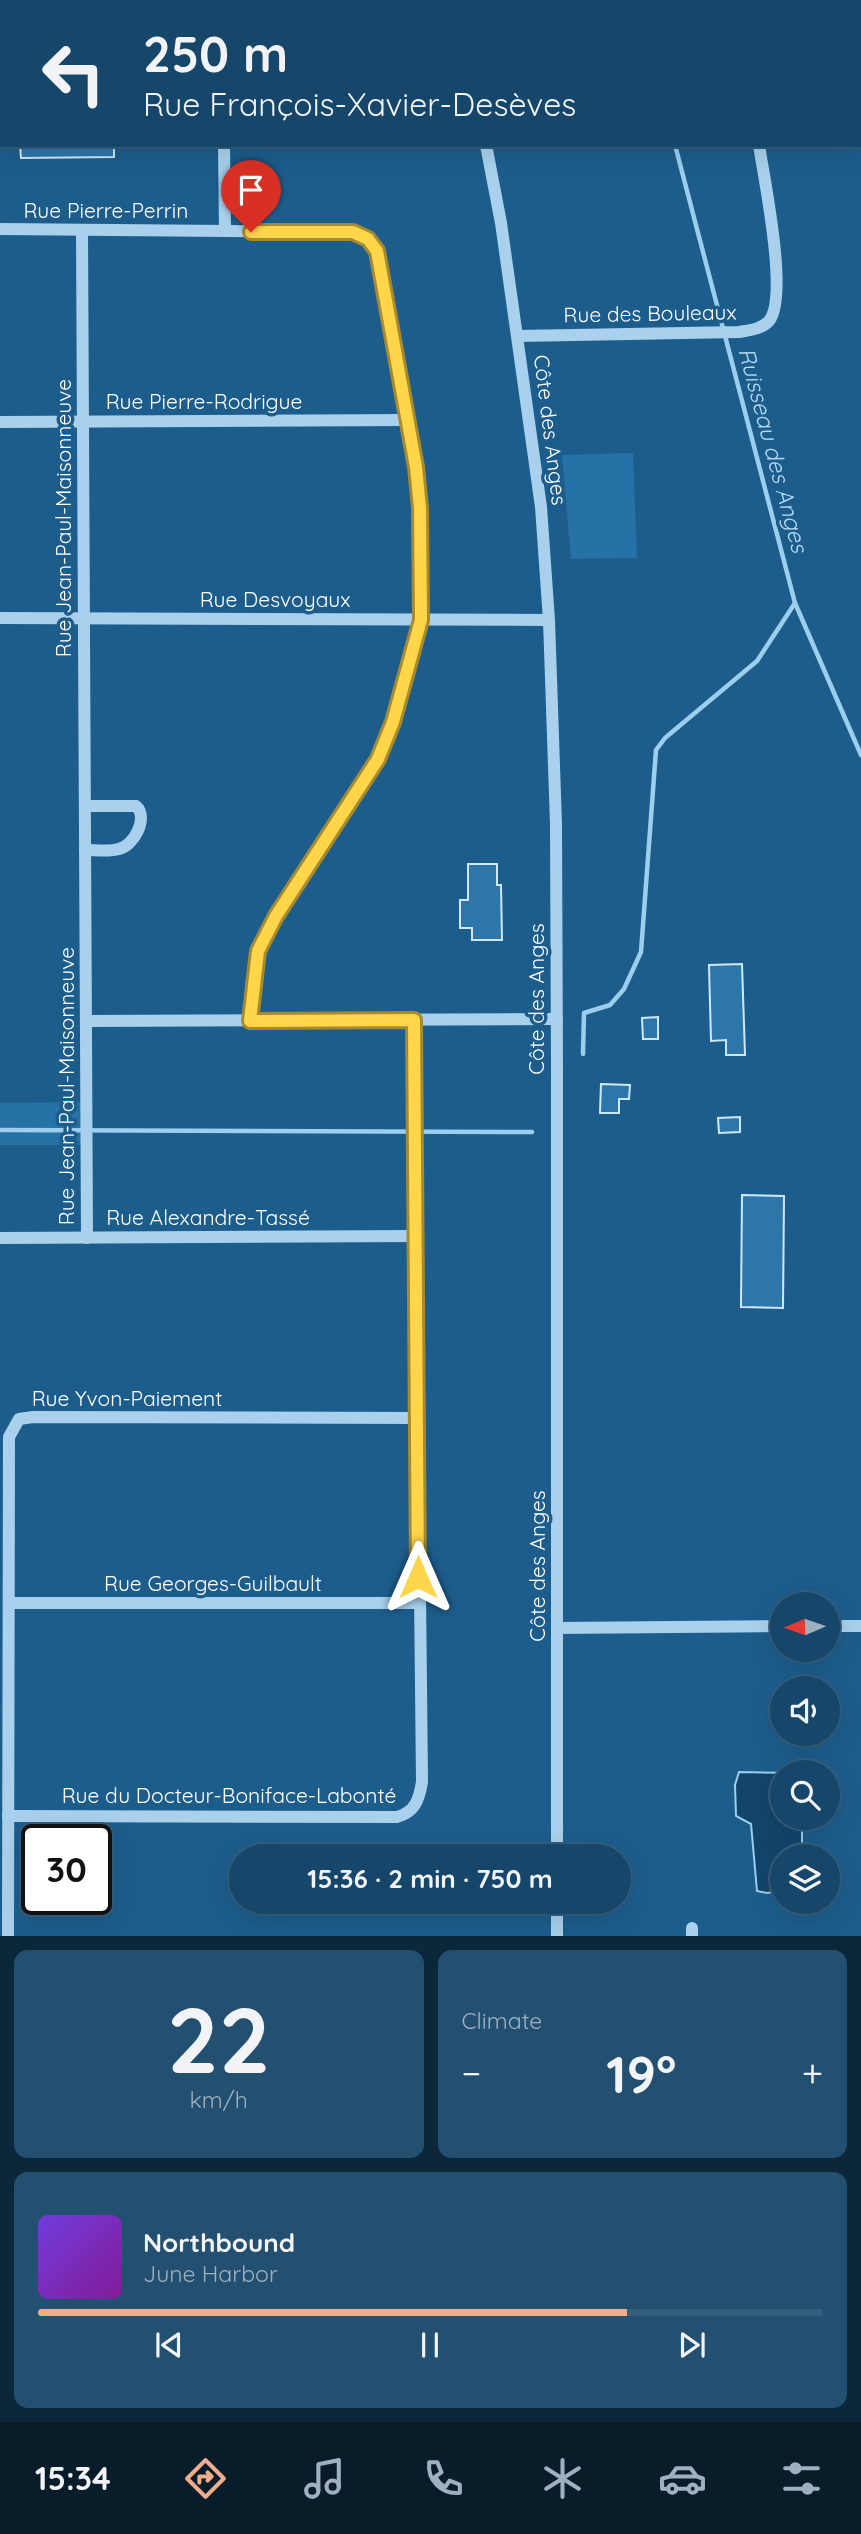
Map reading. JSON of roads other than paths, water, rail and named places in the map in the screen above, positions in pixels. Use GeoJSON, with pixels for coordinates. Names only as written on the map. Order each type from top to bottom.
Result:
{"type":"FeatureCollection","features":[{"type":"Feature","properties":{"kind":"street"},"geometry":{"type":"LineString","coordinates":[[224,147],[225,231]]}},
{"type":"Feature","properties":{"kind":"street","name":"Côte des Anges"},"geometry":{"type":"LineString","coordinates":[[486,147],[518,336],[541,507],[549,621],[556,824],[557,1844]]}},
{"type":"Feature","properties":{"kind":"street","name":"Rue des Bouleaux"},"geometry":{"type":"LineString","coordinates":[[518,336],[739,332],[759,328],[768,323],[777,302],[774,244],[759,147]]}},
{"type":"Feature","properties":{"kind":"street","name":"Rue Pierre-Perrin"},"geometry":{"type":"LineString","coordinates":[[0,229],[353,232],[368,239],[377,251],[408,420],[420,508],[421,620],[393,722],[378,759],[276,916],[258,951],[250,1021]]}},
{"type":"Feature","properties":{"kind":"street","name":"Rue Jean-Paul-Maisonneuve"},"geometry":{"type":"LineString","coordinates":[[82,230],[87,1238]]}},
{"type":"Feature","properties":{"kind":"street","name":"Rue Pierre-Rodrigue"},"geometry":{"type":"LineString","coordinates":[[0,422],[408,420]]}},
{"type":"Feature","properties":{"kind":"street","name":"Rue Desvoyaux"},"geometry":{"type":"LineString","coordinates":[[0,618],[549,621]]}},
{"type":"Feature","properties":{"kind":"street"},"geometry":{"type":"LineString","coordinates":[[85,806],[136,806],[142,813],[143,821],[128,844],[120,849],[85,850]]}},
{"type":"Feature","properties":{"kind":"street"},"geometry":{"type":"LineString","coordinates":[[86,1021],[557,1019]]}},
{"type":"Feature","properties":{"kind":"street","name":"Rue du Docteur-Boniface-Labonté"},"geometry":{"type":"LineString","coordinates":[[8,1816],[397,1817],[407,1814],[419,1797],[422,1782],[418,1603],[414,1020]]}},
{"type":"Feature","properties":{"kind":"street","name":"Rue Alexandre-Tassé"},"geometry":{"type":"LineString","coordinates":[[0,1238],[416,1236]]}},
{"type":"Feature","properties":{"kind":"street","name":"Rue Yvon-Paiement"},"geometry":{"type":"LineString","coordinates":[[8,1936],[9,1437],[19,1419],[418,1418]]}},
{"type":"Feature","properties":{"kind":"street","name":"Rue Georges-Guilbault"},"geometry":{"type":"LineString","coordinates":[[9,1603],[418,1603]]}},
{"type":"Feature","properties":{"kind":"street"},"geometry":{"type":"LineString","coordinates":[[558,1628],[770,1626]]}},
{"type":"Feature","properties":{"kind":"street"},"geometry":{"type":"LineString","coordinates":[[840,1626],[861,1626]]}},
{"type":"Feature","properties":{"kind":"street"},"geometry":{"type":"LineString","coordinates":[[557,1914],[557,1936]]}},
{"type":"Feature","properties":{"kind":"waterway","name":"Ruisseau des Anges"},"geometry":{"type":"LineString","coordinates":[[676,147],[795,603],[861,755]]}},
{"type":"Feature","properties":{"kind":"waterway"},"geometry":{"type":"LineString","coordinates":[[583,1054],[584,1013],[610,1005],[624,989],[641,952],[656,750],[665,738],[757,661],[795,603]]}},
{"type":"Feature","properties":{"kind":"waterway"},"geometry":{"type":"LineString","coordinates":[[0,1130],[532,1132]]}}]}
